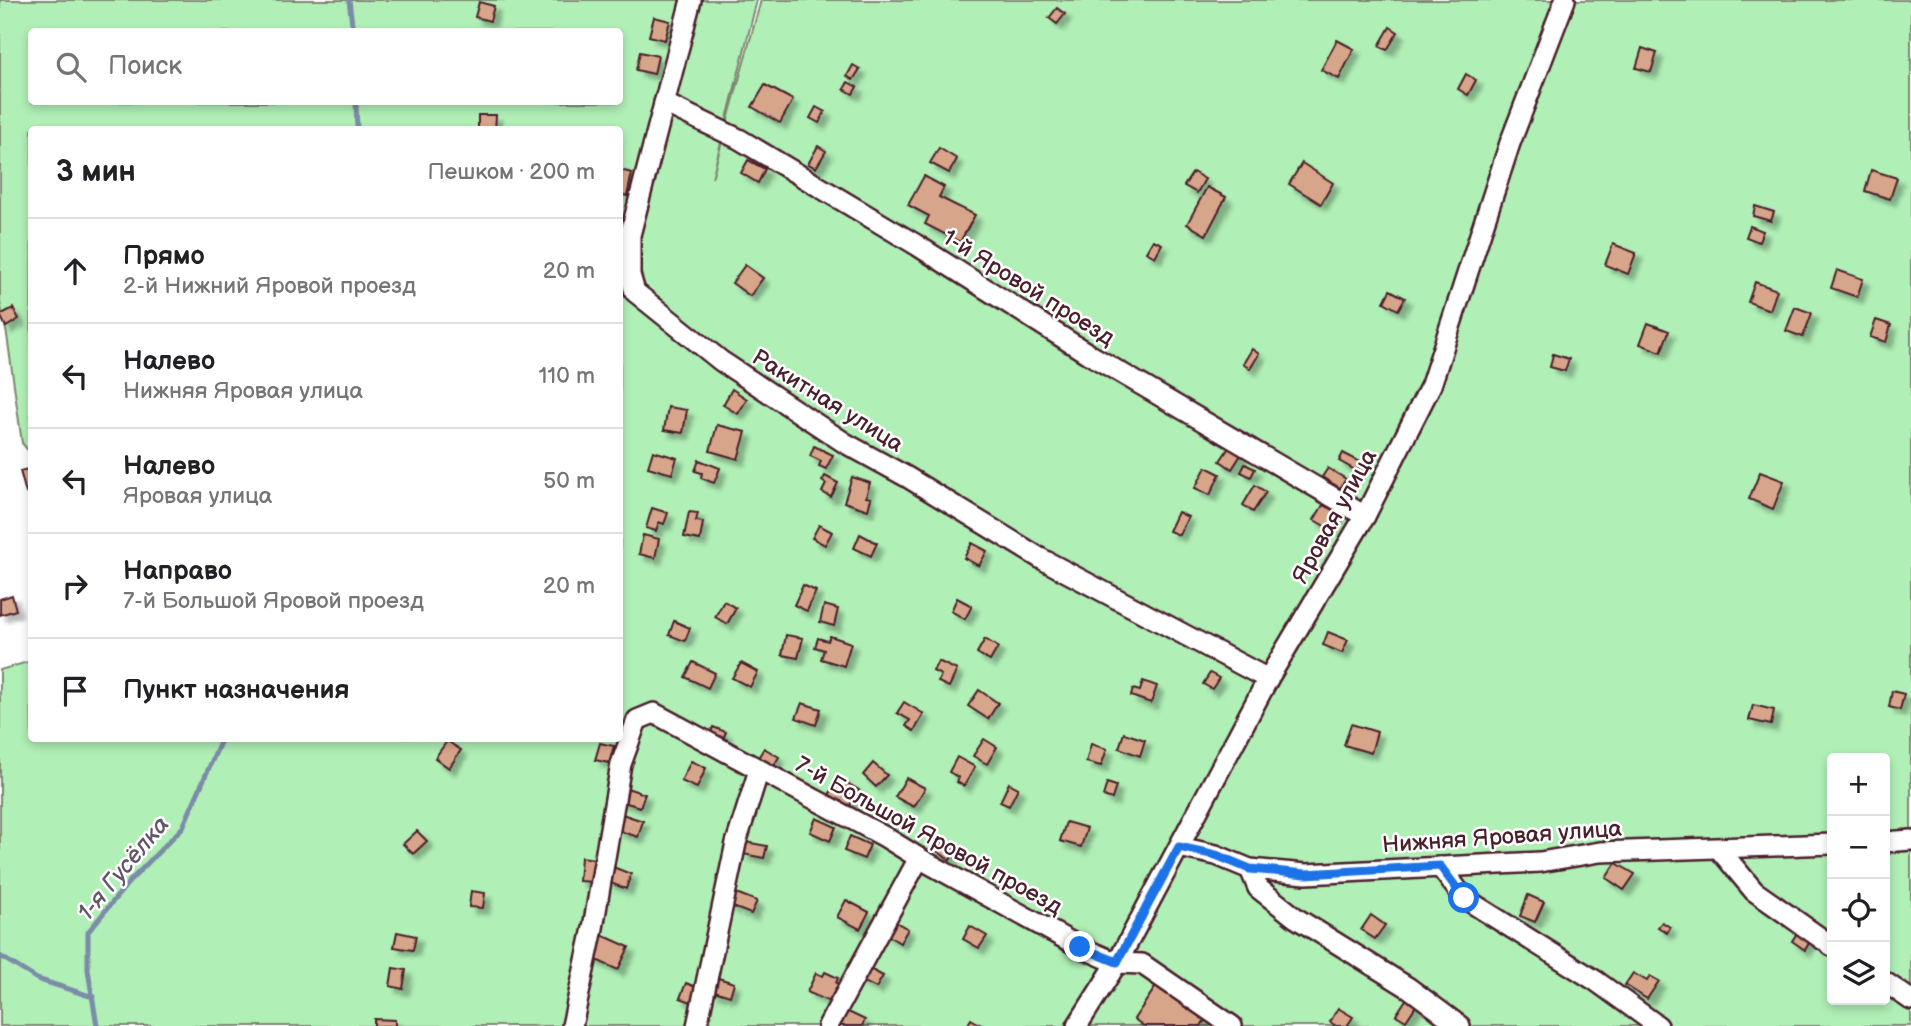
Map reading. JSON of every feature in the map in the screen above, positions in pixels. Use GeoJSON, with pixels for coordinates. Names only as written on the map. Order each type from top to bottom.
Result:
{"type":"FeatureCollection","features":[{"type":"Feature","properties":{"kind":"street","name":"Ракитная улица"},"geometry":{"type":"LineString","coordinates":[[691,0],[630,235],[630,275],[635,292],[721,361],[845,443],[1040,558],[1268,680]]}},
{"type":"Feature","properties":{"kind":"street","name":"Яровая улица"},"geometry":{"type":"LineString","coordinates":[[1077,1026],[1117,962],[1268,680],[1365,516],[1431,385],[1510,143],[1565,0]]}},
{"type":"Feature","properties":{"kind":"street","name":"1-й Яровой проезд"},"geometry":{"type":"LineString","coordinates":[[664,103],[739,139],[915,244],[1087,353],[1365,516]]}},
{"type":"Feature","properties":{"kind":"street","name":"7-й Большой Яровой проезд"},"geometry":{"type":"LineString","coordinates":[[572,1026],[593,928],[621,764],[637,720],[654,713],[885,837],[1080,947],[1117,962],[1142,964],[1232,1026]]}},
{"type":"Feature","properties":{"kind":"street"},"geometry":{"type":"LineString","coordinates":[[697,1026],[736,843],[759,770]]}},
{"type":"Feature","properties":{"kind":"street"},"geometry":{"type":"LineString","coordinates":[[1890,842],[1911,840]]}},
{"type":"Feature","properties":{"kind":"street","name":"Нижняя Яровая улица"},"geometry":{"type":"LineString","coordinates":[[1179,847],[1216,855],[1250,869],[1306,874],[1540,862],[1600,852],[1827,844]]}},
{"type":"Feature","properties":{"kind":"street"},"geometry":{"type":"LineString","coordinates":[[1719,849],[1754,891],[1827,942]]}},
{"type":"Feature","properties":{"kind":"street"},"geometry":{"type":"LineString","coordinates":[[828,1026],[919,858]]}},
{"type":"Feature","properties":{"kind":"street"},"geometry":{"type":"LineString","coordinates":[[1440,866],[1464,898],[1596,981],[1658,1026]]}},
{"type":"Feature","properties":{"kind":"street"},"geometry":{"type":"LineString","coordinates":[[1250,869],[1258,888],[1296,918],[1409,988],[1460,1026]]}},
{"type":"Feature","properties":{"kind":"street"},"geometry":{"type":"LineString","coordinates":[[1890,985],[1911,1000]]}},
{"type":"Feature","properties":{"kind":"green space"},"geometry":{"type":"Polygon","coordinates":[[[0,0],[757,0],[712,178],[761,0],[1911,0],[1911,1026],[0,1026],[0,670],[28,662],[28,742],[623,742],[623,126],[28,126],[28,450],[22,443],[0,303],[0,0]]]}},
{"type":"Feature","properties":{"kind":"building"},"geometry":{"type":"Polygon","coordinates":[[[479,2],[494,6],[490,21],[475,17],[479,2]]]}},
{"type":"Feature","properties":{"kind":"building"},"geometry":{"type":"Polygon","coordinates":[[[1057,8],[1065,14],[1057,24],[1049,18],[1057,8]]]}},
{"type":"Feature","properties":{"kind":"building"},"geometry":{"type":"Polygon","coordinates":[[[654,17],[670,21],[665,40],[649,36],[654,17]]]}},
{"type":"Feature","properties":{"kind":"building"},"geometry":{"type":"Polygon","coordinates":[[[1390,27],[1398,32],[1387,50],[1379,46],[1390,27]]]}},
{"type":"Feature","properties":{"kind":"building"},"geometry":{"type":"Polygon","coordinates":[[[1337,40],[1354,49],[1339,79],[1321,70],[1337,40]]]}},
{"type":"Feature","properties":{"kind":"building"},"geometry":{"type":"Polygon","coordinates":[[[1642,48],[1657,53],[1651,72],[1636,68],[1642,48]]]}},
{"type":"Feature","properties":{"kind":"building"},"geometry":{"type":"Polygon","coordinates":[[[640,52],[658,56],[654,74],[636,70],[640,52]]]}},
{"type":"Feature","properties":{"kind":"building"},"geometry":{"type":"Polygon","coordinates":[[[853,65],[860,69],[853,80],[847,76],[853,65]]]}},
{"type":"Feature","properties":{"kind":"building"},"geometry":{"type":"Polygon","coordinates":[[[1466,74],[1476,80],[1468,95],[1458,89],[1466,74]]]}},
{"type":"Feature","properties":{"kind":"building"},"geometry":{"type":"Polygon","coordinates":[[[848,82],[857,87],[853,94],[844,89],[848,82]]]}},
{"type":"Feature","properties":{"kind":"building"},"geometry":{"type":"Polygon","coordinates":[[[765,85],[793,100],[780,123],[752,107],[765,85]]]}},
{"type":"Feature","properties":{"kind":"building"},"geometry":{"type":"Polygon","coordinates":[[[816,107],[825,112],[819,123],[810,118],[816,107]]]}},
{"type":"Feature","properties":{"kind":"building"},"geometry":{"type":"Polygon","coordinates":[[[478,115],[496,115],[495,126],[478,126],[478,115]]]}},
{"type":"Feature","properties":{"kind":"building"},"geometry":{"type":"Polygon","coordinates":[[[818,146],[826,151],[816,168],[808,164],[818,146]]]}},
{"type":"Feature","properties":{"kind":"building"},"geometry":{"type":"Polygon","coordinates":[[[939,148],[957,159],[949,173],[930,163],[939,148]]]}},
{"type":"Feature","properties":{"kind":"building"},"geometry":{"type":"Polygon","coordinates":[[[748,160],[765,169],[758,183],[741,173],[748,160]]]}},
{"type":"Feature","properties":{"kind":"building"},"geometry":{"type":"Polygon","coordinates":[[[1302,163],[1333,183],[1321,204],[1289,184],[1302,163]]]}},
{"type":"Feature","properties":{"kind":"building"},"geometry":{"type":"Polygon","coordinates":[[[1871,170],[1897,178],[1890,199],[1865,191],[1871,170]]]}},
{"type":"Feature","properties":{"kind":"building"},"geometry":{"type":"Polygon","coordinates":[[[623,171],[632,173],[627,196],[623,195],[623,171]]]}},
{"type":"Feature","properties":{"kind":"building"},"geometry":{"type":"Polygon","coordinates":[[[1193,172],[1205,179],[1197,193],[1184,186],[1193,172]]]}},
{"type":"Feature","properties":{"kind":"building"},"geometry":{"type":"Polygon","coordinates":[[[924,176],[944,187],[939,197],[975,215],[960,242],[925,224],[929,216],[908,205],[924,176]]]}},
{"type":"Feature","properties":{"kind":"building"},"geometry":{"type":"Polygon","coordinates":[[[1207,187],[1226,197],[1206,235],[1187,224],[1207,187]]]}},
{"type":"Feature","properties":{"kind":"building"},"geometry":{"type":"Polygon","coordinates":[[[1755,206],[1774,212],[1771,221],[1753,216],[1755,206]]]}},
{"type":"Feature","properties":{"kind":"building"},"geometry":{"type":"Polygon","coordinates":[[[1750,226],[1763,231],[1759,242],[1746,237],[1750,226]]]}},
{"type":"Feature","properties":{"kind":"building"},"geometry":{"type":"Polygon","coordinates":[[[1153,240],[1162,244],[1155,257],[1146,252],[1153,240]]]}},
{"type":"Feature","properties":{"kind":"building"},"geometry":{"type":"Polygon","coordinates":[[[1613,244],[1636,253],[1628,274],[1605,265],[1613,244]]]}},
{"type":"Feature","properties":{"kind":"building"},"geometry":{"type":"Polygon","coordinates":[[[745,265],[763,278],[750,296],[732,283],[745,265]]]}},
{"type":"Feature","properties":{"kind":"building"},"geometry":{"type":"Polygon","coordinates":[[[1837,270],[1863,279],[1857,297],[1831,288],[1837,270]]]}},
{"type":"Feature","properties":{"kind":"building"},"geometry":{"type":"Polygon","coordinates":[[[1755,282],[1777,290],[1770,310],[1748,302],[1755,282]]]}},
{"type":"Feature","properties":{"kind":"building"},"geometry":{"type":"Polygon","coordinates":[[[1390,290],[1405,298],[1398,310],[1384,302],[1390,290]]]}},
{"type":"Feature","properties":{"kind":"building"},"geometry":{"type":"Polygon","coordinates":[[[1795,307],[1812,313],[1803,337],[1786,331],[1795,307]]]}},
{"type":"Feature","properties":{"kind":"building"},"geometry":{"type":"Polygon","coordinates":[[[13,308],[19,319],[6,327],[0,315],[13,308]]]}},
{"type":"Feature","properties":{"kind":"building"},"geometry":{"type":"Polygon","coordinates":[[[1876,320],[1891,325],[1886,342],[1870,337],[1876,320]]]}},
{"type":"Feature","properties":{"kind":"building"},"geometry":{"type":"Polygon","coordinates":[[[1648,323],[1669,331],[1661,352],[1640,344],[1648,323]]]}},
{"type":"Feature","properties":{"kind":"building"},"geometry":{"type":"Polygon","coordinates":[[[1252,349],[1259,354],[1250,369],[1243,364],[1252,349]]]}},
{"type":"Feature","properties":{"kind":"building"},"geometry":{"type":"Polygon","coordinates":[[[1553,354],[1569,359],[1565,371],[1550,367],[1553,354]]]}},
{"type":"Feature","properties":{"kind":"building"},"geometry":{"type":"Polygon","coordinates":[[[732,389],[747,399],[738,414],[723,405],[732,389]]]}},
{"type":"Feature","properties":{"kind":"building"},"geometry":{"type":"Polygon","coordinates":[[[668,407],[687,410],[683,433],[664,430],[668,407]]]}},
{"type":"Feature","properties":{"kind":"building"},"geometry":{"type":"Polygon","coordinates":[[[717,425],[746,432],[738,459],[710,451],[717,425]]]}},
{"type":"Feature","properties":{"kind":"building"},"geometry":{"type":"Polygon","coordinates":[[[1232,443],[1244,450],[1232,469],[1220,461],[1232,443]]]}},
{"type":"Feature","properties":{"kind":"building"},"geometry":{"type":"Polygon","coordinates":[[[814,446],[833,455],[826,469],[819,466],[821,461],[810,456],[814,446]]]}},
{"type":"Feature","properties":{"kind":"building"},"geometry":{"type":"Polygon","coordinates":[[[653,451],[677,458],[672,474],[648,467],[653,451]]]}},
{"type":"Feature","properties":{"kind":"building"},"geometry":{"type":"Polygon","coordinates":[[[1343,453],[1362,463],[1357,471],[1339,461],[1343,453]]]}},
{"type":"Feature","properties":{"kind":"building"},"geometry":{"type":"Polygon","coordinates":[[[699,460],[720,468],[714,483],[701,478],[702,473],[695,471],[699,460]]]}},
{"type":"Feature","properties":{"kind":"building"},"geometry":{"type":"Polygon","coordinates":[[[1245,464],[1255,469],[1251,477],[1241,472],[1245,464]]]}},
{"type":"Feature","properties":{"kind":"building"},"geometry":{"type":"Polygon","coordinates":[[[1206,467],[1220,474],[1210,495],[1195,488],[1206,467]]]}},
{"type":"Feature","properties":{"kind":"building"},"geometry":{"type":"Polygon","coordinates":[[[1328,468],[1346,479],[1340,488],[1322,477],[1328,468]]]}},
{"type":"Feature","properties":{"kind":"building"},"geometry":{"type":"Polygon","coordinates":[[[28,469],[28,493],[26,493],[20,471],[28,469]]]}},
{"type":"Feature","properties":{"kind":"building"},"geometry":{"type":"Polygon","coordinates":[[[1760,472],[1784,481],[1773,509],[1749,499],[1760,472]]]}},
{"type":"Feature","properties":{"kind":"building"},"geometry":{"type":"Polygon","coordinates":[[[825,476],[838,483],[831,497],[822,492],[826,484],[822,481],[825,476]]]}},
{"type":"Feature","properties":{"kind":"building"},"geometry":{"type":"Polygon","coordinates":[[[852,477],[870,483],[866,497],[871,498],[868,510],[844,502],[852,477]]]}},
{"type":"Feature","properties":{"kind":"building"},"geometry":{"type":"Polygon","coordinates":[[[1255,485],[1266,492],[1253,512],[1243,505],[1255,485]]]}},
{"type":"Feature","properties":{"kind":"building"},"geometry":{"type":"Polygon","coordinates":[[[1323,505],[1339,513],[1330,529],[1314,520],[1323,505]]]}},
{"type":"Feature","properties":{"kind":"building"},"geometry":{"type":"Polygon","coordinates":[[[652,508],[668,513],[664,524],[659,522],[656,531],[646,528],[652,508]]]}},
{"type":"Feature","properties":{"kind":"building"},"geometry":{"type":"Polygon","coordinates":[[[689,512],[698,513],[696,521],[703,522],[700,540],[684,537],[689,512]]]}},
{"type":"Feature","properties":{"kind":"building"},"geometry":{"type":"Polygon","coordinates":[[[1178,512],[1188,517],[1179,535],[1169,531],[1178,512]]]}},
{"type":"Feature","properties":{"kind":"building"},"geometry":{"type":"Polygon","coordinates":[[[819,525],[832,532],[825,545],[812,538],[819,525]]]}},
{"type":"Feature","properties":{"kind":"building"},"geometry":{"type":"Polygon","coordinates":[[[860,534],[877,543],[871,556],[854,548],[860,534]]]}},
{"type":"Feature","properties":{"kind":"building"},"geometry":{"type":"Polygon","coordinates":[[[643,535],[659,539],[655,558],[639,554],[643,535]]]}},
{"type":"Feature","properties":{"kind":"building"},"geometry":{"type":"Polygon","coordinates":[[[972,543],[987,551],[979,566],[964,558],[972,543]]]}},
{"type":"Feature","properties":{"kind":"building"},"geometry":{"type":"Polygon","coordinates":[[[803,585],[816,591],[807,611],[794,605],[803,585]]]}},
{"type":"Feature","properties":{"kind":"building"},"geometry":{"type":"Polygon","coordinates":[[[12,595],[16,610],[0,615],[0,599],[12,595]]]}},
{"type":"Feature","properties":{"kind":"building"},"geometry":{"type":"Polygon","coordinates":[[[957,598],[972,606],[965,619],[951,611],[957,598]]]}},
{"type":"Feature","properties":{"kind":"building"},"geometry":{"type":"Polygon","coordinates":[[[724,601],[736,608],[727,624],[715,617],[724,601]]]}},
{"type":"Feature","properties":{"kind":"building"},"geometry":{"type":"Polygon","coordinates":[[[824,605],[838,609],[834,626],[820,622],[824,605]]]}},
{"type":"Feature","properties":{"kind":"building"},"geometry":{"type":"Polygon","coordinates":[[[674,621],[690,628],[685,641],[669,635],[674,621]]]}},
{"type":"Feature","properties":{"kind":"building"},"geometry":{"type":"Polygon","coordinates":[[[1328,632],[1348,640],[1342,653],[1323,645],[1328,632]]]}},
{"type":"Feature","properties":{"kind":"building"},"geometry":{"type":"Polygon","coordinates":[[[786,635],[803,638],[798,658],[782,655],[786,635]]]}},
{"type":"Feature","properties":{"kind":"building"},"geometry":{"type":"Polygon","coordinates":[[[830,636],[851,643],[844,666],[821,659],[824,650],[815,647],[818,638],[828,641],[830,636]]]}},
{"type":"Feature","properties":{"kind":"building"},"geometry":{"type":"Polygon","coordinates":[[[985,639],[998,647],[990,661],[977,653],[985,639]]]}},
{"type":"Feature","properties":{"kind":"building"},"geometry":{"type":"Polygon","coordinates":[[[938,661],[957,670],[949,687],[938,682],[941,675],[933,671],[938,661]]]}},
{"type":"Feature","properties":{"kind":"building"},"geometry":{"type":"Polygon","coordinates":[[[693,662],[715,673],[708,688],[685,677],[693,662]]]}},
{"type":"Feature","properties":{"kind":"building"},"geometry":{"type":"Polygon","coordinates":[[[741,663],[758,672],[750,687],[732,678],[741,663]]]}},
{"type":"Feature","properties":{"kind":"building"},"geometry":{"type":"Polygon","coordinates":[[[1210,673],[1219,678],[1212,689],[1203,684],[1210,673]]]}},
{"type":"Feature","properties":{"kind":"building"},"geometry":{"type":"Polygon","coordinates":[[[1143,681],[1157,686],[1151,703],[1131,696],[1133,689],[1140,691],[1143,681]]]}},
{"type":"Feature","properties":{"kind":"building"},"geometry":{"type":"Polygon","coordinates":[[[979,690],[998,703],[988,719],[968,706],[979,690]]]}},
{"type":"Feature","properties":{"kind":"building"},"geometry":{"type":"Polygon","coordinates":[[[1892,691],[1904,694],[1900,710],[1889,707],[1892,691]]]}},
{"type":"Feature","properties":{"kind":"building"},"geometry":{"type":"Polygon","coordinates":[[[904,702],[924,714],[914,731],[906,726],[910,720],[897,713],[904,702]]]}},
{"type":"Feature","properties":{"kind":"building"},"geometry":{"type":"Polygon","coordinates":[[[802,703],[821,709],[816,725],[796,718],[802,703]]]}},
{"type":"Feature","properties":{"kind":"building"},"geometry":{"type":"Polygon","coordinates":[[[1753,705],[1774,710],[1771,725],[1749,720],[1753,705]]]}},
{"type":"Feature","properties":{"kind":"building"},"geometry":{"type":"Polygon","coordinates":[[[1351,724],[1377,732],[1371,753],[1344,745],[1351,724]]]}},
{"type":"Feature","properties":{"kind":"building"},"geometry":{"type":"Polygon","coordinates":[[[713,727],[726,732],[721,744],[708,739],[713,727]]]}},
{"type":"Feature","properties":{"kind":"building"},"geometry":{"type":"Polygon","coordinates":[[[1124,733],[1145,740],[1140,756],[1119,748],[1124,733]]]}},
{"type":"Feature","properties":{"kind":"building"},"geometry":{"type":"Polygon","coordinates":[[[984,739],[997,747],[987,764],[973,756],[984,739]]]}},
{"type":"Feature","properties":{"kind":"building"},"geometry":{"type":"Polygon","coordinates":[[[446,742],[461,750],[449,768],[435,758],[446,742]]]}},
{"type":"Feature","properties":{"kind":"building"},"geometry":{"type":"Polygon","coordinates":[[[600,743],[614,746],[609,763],[595,760],[600,743]]]}},
{"type":"Feature","properties":{"kind":"building"},"geometry":{"type":"Polygon","coordinates":[[[1091,744],[1107,749],[1101,766],[1086,762],[1091,744]]]}},
{"type":"Feature","properties":{"kind":"building"},"geometry":{"type":"Polygon","coordinates":[[[764,748],[779,757],[773,767],[758,758],[764,748]]]}},
{"type":"Feature","properties":{"kind":"building"},"geometry":{"type":"Polygon","coordinates":[[[957,757],[975,767],[964,786],[957,782],[959,778],[949,772],[957,757]]]}},
{"type":"Feature","properties":{"kind":"building"},"geometry":{"type":"Polygon","coordinates":[[[691,761],[706,768],[697,788],[681,781],[691,761]]]}},
{"type":"Feature","properties":{"kind":"building"},"geometry":{"type":"Polygon","coordinates":[[[873,763],[887,775],[876,787],[863,775],[873,763]]]}},
{"type":"Feature","properties":{"kind":"building"},"geometry":{"type":"Polygon","coordinates":[[[839,778],[859,790],[849,807],[829,795],[839,778]]]}},
{"type":"Feature","properties":{"kind":"building"},"geometry":{"type":"Polygon","coordinates":[[[906,778],[925,788],[914,807],[895,797],[906,778]]]}},
{"type":"Feature","properties":{"kind":"building"},"geometry":{"type":"Polygon","coordinates":[[[1009,783],[1018,788],[1009,806],[1000,802],[1009,783]]]}},
{"type":"Feature","properties":{"kind":"building"},"geometry":{"type":"Polygon","coordinates":[[[1107,783],[1116,786],[1112,799],[1103,796],[1107,783]]]}},
{"type":"Feature","properties":{"kind":"building"},"geometry":{"type":"Polygon","coordinates":[[[624,787],[645,794],[640,807],[620,801],[624,787]]]}},
{"type":"Feature","properties":{"kind":"building"},"geometry":{"type":"Polygon","coordinates":[[[622,814],[643,821],[638,837],[617,830],[622,814]]]}},
{"type":"Feature","properties":{"kind":"building"},"geometry":{"type":"Polygon","coordinates":[[[816,818],[836,827],[830,841],[810,832],[816,818]]]}},
{"type":"Feature","properties":{"kind":"building"},"geometry":{"type":"Polygon","coordinates":[[[1066,822],[1087,828],[1081,847],[1060,841],[1066,822]]]}},
{"type":"Feature","properties":{"kind":"building"},"geometry":{"type":"Polygon","coordinates":[[[417,831],[427,841],[413,854],[403,844],[417,831]]]}},
{"type":"Feature","properties":{"kind":"building"},"geometry":{"type":"Polygon","coordinates":[[[850,836],[870,845],[864,859],[844,851],[850,836]]]}},
{"type":"Feature","properties":{"kind":"building"},"geometry":{"type":"Polygon","coordinates":[[[745,842],[767,846],[764,858],[743,854],[745,842]]]}},
{"type":"Feature","properties":{"kind":"building"},"geometry":{"type":"Polygon","coordinates":[[[944,842],[956,850],[950,860],[938,852],[944,842]]]}},
{"type":"Feature","properties":{"kind":"building"},"geometry":{"type":"Polygon","coordinates":[[[581,857],[596,859],[594,882],[579,881],[581,857]]]}},
{"type":"Feature","properties":{"kind":"building"},"geometry":{"type":"Polygon","coordinates":[[[1616,863],[1635,874],[1624,890],[1606,878],[1616,863]]]}},
{"type":"Feature","properties":{"kind":"building"},"geometry":{"type":"Polygon","coordinates":[[[613,867],[631,874],[626,889],[608,882],[613,867]]]}},
{"type":"Feature","properties":{"kind":"building"},"geometry":{"type":"Polygon","coordinates":[[[471,891],[485,893],[483,908],[469,907],[471,891]]]}},
{"type":"Feature","properties":{"kind":"building"},"geometry":{"type":"Polygon","coordinates":[[[736,893],[757,901],[751,914],[730,906],[736,893]]]}},
{"type":"Feature","properties":{"kind":"building"},"geometry":{"type":"Polygon","coordinates":[[[1528,895],[1544,902],[1535,922],[1520,916],[1528,895]]]}},
{"type":"Feature","properties":{"kind":"building"},"geometry":{"type":"Polygon","coordinates":[[[846,900],[869,912],[860,929],[837,917],[846,900]]]}},
{"type":"Feature","properties":{"kind":"building"},"geometry":{"type":"Polygon","coordinates":[[[1371,915],[1385,925],[1375,939],[1361,930],[1371,915]]]}},
{"type":"Feature","properties":{"kind":"building"},"geometry":{"type":"Polygon","coordinates":[[[892,920],[908,929],[900,943],[884,933],[892,920]]]}},
{"type":"Feature","properties":{"kind":"building"},"geometry":{"type":"Polygon","coordinates":[[[1662,922],[1670,927],[1667,933],[1658,927],[1662,922]]]}},
{"type":"Feature","properties":{"kind":"building"},"geometry":{"type":"Polygon","coordinates":[[[970,926],[987,936],[979,948],[963,939],[970,926]]]}},
{"type":"Feature","properties":{"kind":"building"},"geometry":{"type":"Polygon","coordinates":[[[1800,928],[1813,936],[1805,950],[1792,941],[1800,928]]]}},
{"type":"Feature","properties":{"kind":"building"},"geometry":{"type":"Polygon","coordinates":[[[397,932],[416,936],[413,950],[394,947],[397,932]]]}},
{"type":"Feature","properties":{"kind":"building"},"geometry":{"type":"Polygon","coordinates":[[[602,935],[629,947],[618,970],[592,958],[602,935]]]}},
{"type":"Feature","properties":{"kind":"building"},"geometry":{"type":"Polygon","coordinates":[[[864,966],[883,976],[876,988],[858,979],[864,966]]]}},
{"type":"Feature","properties":{"kind":"building"},"geometry":{"type":"Polygon","coordinates":[[[393,968],[406,970],[403,989],[390,986],[393,968]]]}},
{"type":"Feature","properties":{"kind":"building"},"geometry":{"type":"Polygon","coordinates":[[[825,972],[838,978],[836,983],[841,985],[832,1003],[807,992],[816,973],[823,976],[825,972]]]}},
{"type":"Feature","properties":{"kind":"building"},"geometry":{"type":"Polygon","coordinates":[[[1633,973],[1647,981],[1650,976],[1659,981],[1647,999],[1625,985],[1633,973]]]}},
{"type":"Feature","properties":{"kind":"building"},"geometry":{"type":"Polygon","coordinates":[[[715,977],[734,983],[730,996],[711,990],[715,977]]]}},
{"type":"Feature","properties":{"kind":"building"},"geometry":{"type":"Polygon","coordinates":[[[1159,982],[1208,1015],[1201,1026],[1144,1026],[1134,1019],[1159,982]]]}},
{"type":"Feature","properties":{"kind":"building"},"geometry":{"type":"Polygon","coordinates":[[[686,983],[703,990],[697,1004],[680,998],[686,983]]]}},
{"type":"Feature","properties":{"kind":"building"},"geometry":{"type":"Polygon","coordinates":[[[1407,998],[1417,1004],[1406,1021],[1396,1015],[1407,998]]]}},
{"type":"Feature","properties":{"kind":"building"},"geometry":{"type":"Polygon","coordinates":[[[1338,1008],[1353,1017],[1347,1026],[1336,1026],[1330,1022],[1338,1008]]]}},
{"type":"Feature","properties":{"kind":"building"},"geometry":{"type":"Polygon","coordinates":[[[844,1010],[865,1020],[862,1026],[837,1026],[844,1010]]]}},
{"type":"Feature","properties":{"kind":"building"},"geometry":{"type":"Polygon","coordinates":[[[374,1019],[395,1020],[395,1026],[374,1026],[374,1019]]]}},
{"type":"Feature","properties":{"kind":"building"},"geometry":{"type":"Polygon","coordinates":[[[971,1019],[983,1026],[967,1026],[971,1019]]]}},
{"type":"Feature","properties":{"kind":"waterway","name":"1-я Гусёлка"},"geometry":{"type":"LineString","coordinates":[[349,0],[352,28]]}},
{"type":"Feature","properties":{"kind":"waterway","name":"1-я Гусёлка"},"geometry":{"type":"LineString","coordinates":[[356,105],[357,126]]}},
{"type":"Feature","properties":{"kind":"waterway","name":"1-я Гусёлка"},"geometry":{"type":"LineString","coordinates":[[97,1026],[88,970],[88,932],[128,883],[183,827],[220,742]]}},
{"type":"Feature","properties":{"kind":"waterway"},"geometry":{"type":"LineString","coordinates":[[0,956],[37,979],[93,997]]}},
{"type":"Feature","properties":{"kind":"route"},"geometry":{"type":"LineString","coordinates":[[1080,947],[1117,962],[1179,847],[1216,855],[1250,869],[1306,874],[1440,866],[1464,898]]}}]}
